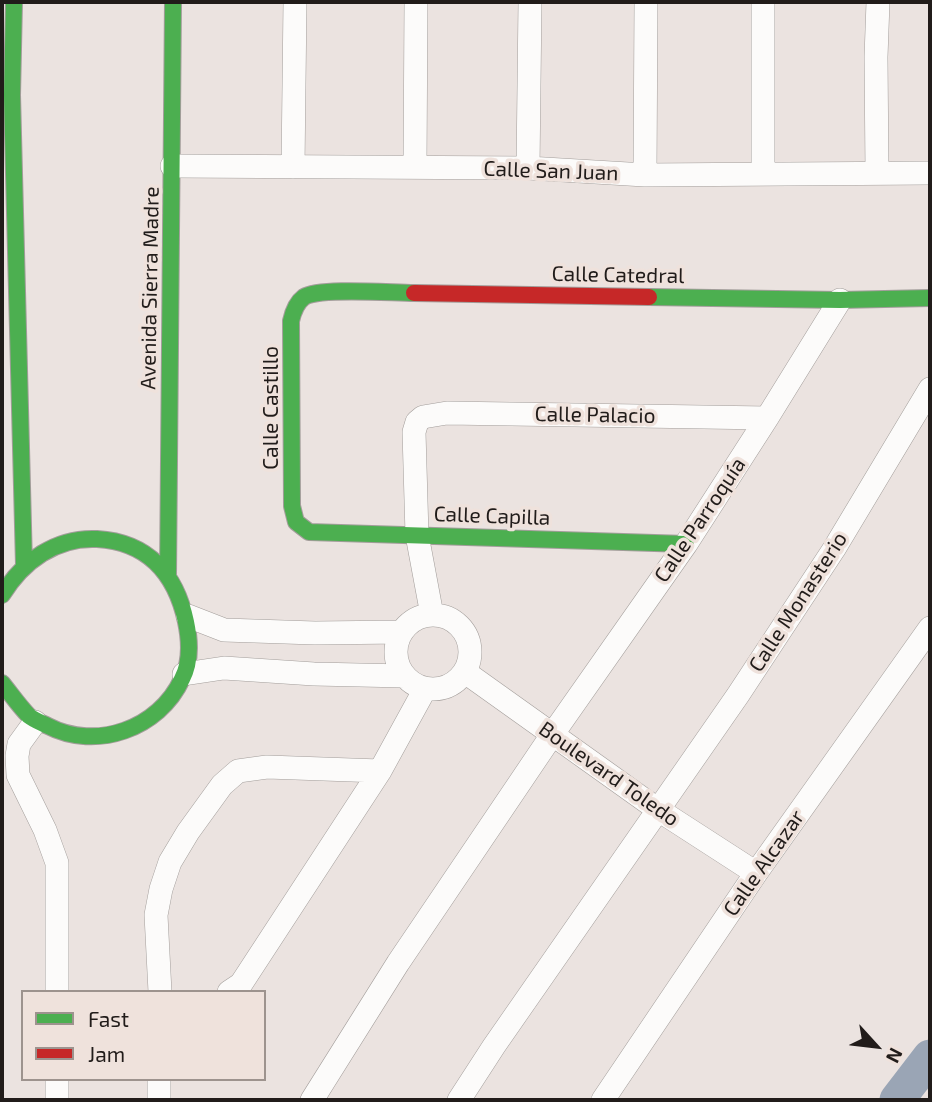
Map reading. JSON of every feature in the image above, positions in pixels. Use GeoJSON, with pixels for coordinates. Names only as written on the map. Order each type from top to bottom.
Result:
{"type":"FeatureCollection","features":[{"type":"Feature","properties":{"kind":"street","name":"Avenida Sierra Madre"},"geometry":{"type":"LineString","coordinates":[[168,575],[173,2]]}},
{"type":"Feature","properties":{"kind":"street"},"geometry":{"type":"LineString","coordinates":[[293,167],[295,2]]}},
{"type":"Feature","properties":{"kind":"street"},"geometry":{"type":"LineString","coordinates":[[415,167],[416,2]]}},
{"type":"Feature","properties":{"kind":"street"},"geometry":{"type":"LineString","coordinates":[[528,168],[530,2]]}},
{"type":"Feature","properties":{"kind":"street"},"geometry":{"type":"LineString","coordinates":[[645,175],[646,2]]}},
{"type":"Feature","properties":{"kind":"street"},"geometry":{"type":"LineString","coordinates":[[763,2],[763,173]]}},
{"type":"Feature","properties":{"kind":"street"},"geometry":{"type":"LineString","coordinates":[[877,173],[878,2]]}},
{"type":"Feature","properties":{"kind":"street"},"geometry":{"type":"LineString","coordinates":[[10,5],[7,93],[24,565]]}},
{"type":"Feature","properties":{"kind":"street","name":"Calle San Juan"},"geometry":{"type":"LineString","coordinates":[[172,166],[528,168],[645,175],[930,173]]}},
{"type":"Feature","properties":{"kind":"street","name":"Calle Catedral"},"geometry":{"type":"LineString","coordinates":[[306,295],[318,292],[840,300],[930,298]]}},
{"type":"Feature","properties":{"kind":"street","name":"Calle Castillo"},"geometry":{"type":"LineString","coordinates":[[299,526],[293,517],[292,506],[291,321],[295,306],[306,295]]}},
{"type":"Feature","properties":{"kind":"street","name":"Calle Parroquía"},"geometry":{"type":"LineString","coordinates":[[312,1100],[398,963],[552,735],[686,544],[840,300]]}},
{"type":"Feature","properties":{"kind":"street","name":"Calle Monasterio"},"geometry":{"type":"LineString","coordinates":[[459,1100],[738,695],[834,549],[930,389]]}},
{"type":"Feature","properties":{"kind":"street","name":"Calle Palacio"},"geometry":{"type":"LineString","coordinates":[[417,535],[414,432],[416,422],[423,417],[447,413],[767,418]]}},
{"type":"Feature","properties":{"kind":"street","name":"Calle Capilla"},"geometry":{"type":"LineString","coordinates":[[299,526],[309,532],[686,544]]}},
{"type":"Feature","properties":{"kind":"street"},"geometry":{"type":"LineString","coordinates":[[417,535],[432,615]]}},
{"type":"Feature","properties":{"kind":"street"},"geometry":{"type":"LineString","coordinates":[[2,595],[24,565],[55,545],[92,539],[128,546],[144,554],[168,575],[176,586],[188,616],[189,655],[184,674],[166,704],[145,722],[121,734],[103,738],[68,736],[35,722],[21,710],[2,683]]}},
{"type":"Feature","properties":{"kind":"street"},"geometry":{"type":"LineString","coordinates":[[432,615],[443,616],[463,629],[471,650],[470,661],[465,672],[448,687],[425,689],[414,684],[398,666],[397,643],[402,632],[420,617],[432,615]]}},
{"type":"Feature","properties":{"kind":"street"},"geometry":{"type":"LineString","coordinates":[[188,616],[224,630],[402,632]]}},
{"type":"Feature","properties":{"kind":"street","name":"Calle Alcazar"},"geometry":{"type":"LineString","coordinates":[[603,1100],[756,873],[930,628]]}},
{"type":"Feature","properties":{"kind":"street"},"geometry":{"type":"LineString","coordinates":[[224,630],[224,668]]}},
{"type":"Feature","properties":{"kind":"street"},"geometry":{"type":"LineString","coordinates":[[184,674],[224,668],[405,676]]}},
{"type":"Feature","properties":{"kind":"street","name":"Boulevard Toledo"},"geometry":{"type":"LineString","coordinates":[[465,672],[657,809],[756,873]]}},
{"type":"Feature","properties":{"kind":"street"},"geometry":{"type":"LineString","coordinates":[[232,990],[241,984],[380,771],[425,689]]}},
{"type":"Feature","properties":{"kind":"street"},"geometry":{"type":"LineString","coordinates":[[35,722],[19,744],[18,775],[58,863],[57,990]]}},
{"type":"Feature","properties":{"kind":"street"},"geometry":{"type":"LineString","coordinates":[[160,990],[156,915],[161,889],[170,862],[222,785],[238,771],[267,767],[380,771]]}},
{"type":"Feature","properties":{"kind":"street"},"geometry":{"type":"LineString","coordinates":[[57,1081],[57,1100]]}},
{"type":"Feature","properties":{"kind":"street"},"geometry":{"type":"LineString","coordinates":[[159,1081],[159,1100]]}},
{"type":"Feature","properties":{"kind":"waterway"},"geometry":{"type":"LineString","coordinates":[[897,1100],[930,1057]]}},
{"type":"Feature","properties":{"kind":"traffic: fast"},"geometry":{"type":"LineString","coordinates":[[14,2],[12,95],[24,565]]}},
{"type":"Feature","properties":{"kind":"traffic: fast"},"geometry":{"type":"LineString","coordinates":[[168,575],[173,2]]}},
{"type":"Feature","properties":{"kind":"traffic: fast"},"geometry":{"type":"LineString","coordinates":[[414,293],[325,292],[304,297],[295,308],[291,321],[292,506],[296,522],[309,532],[686,544]]}},
{"type":"Feature","properties":{"kind":"traffic: fast"},"geometry":{"type":"LineString","coordinates":[[649,297],[840,300],[930,298]]}},
{"type":"Feature","properties":{"kind":"traffic: fast"},"geometry":{"type":"LineString","coordinates":[[2,595],[30,562],[54,547],[82,539],[115,542],[145,554],[167,576],[181,605],[189,651],[182,679],[172,696],[158,711],[124,731],[105,735],[67,733],[36,720],[25,712],[2,683]]}},
{"type":"Feature","properties":{"kind":"traffic: jam"},"geometry":{"type":"LineString","coordinates":[[414,293],[649,297]]}}]}
